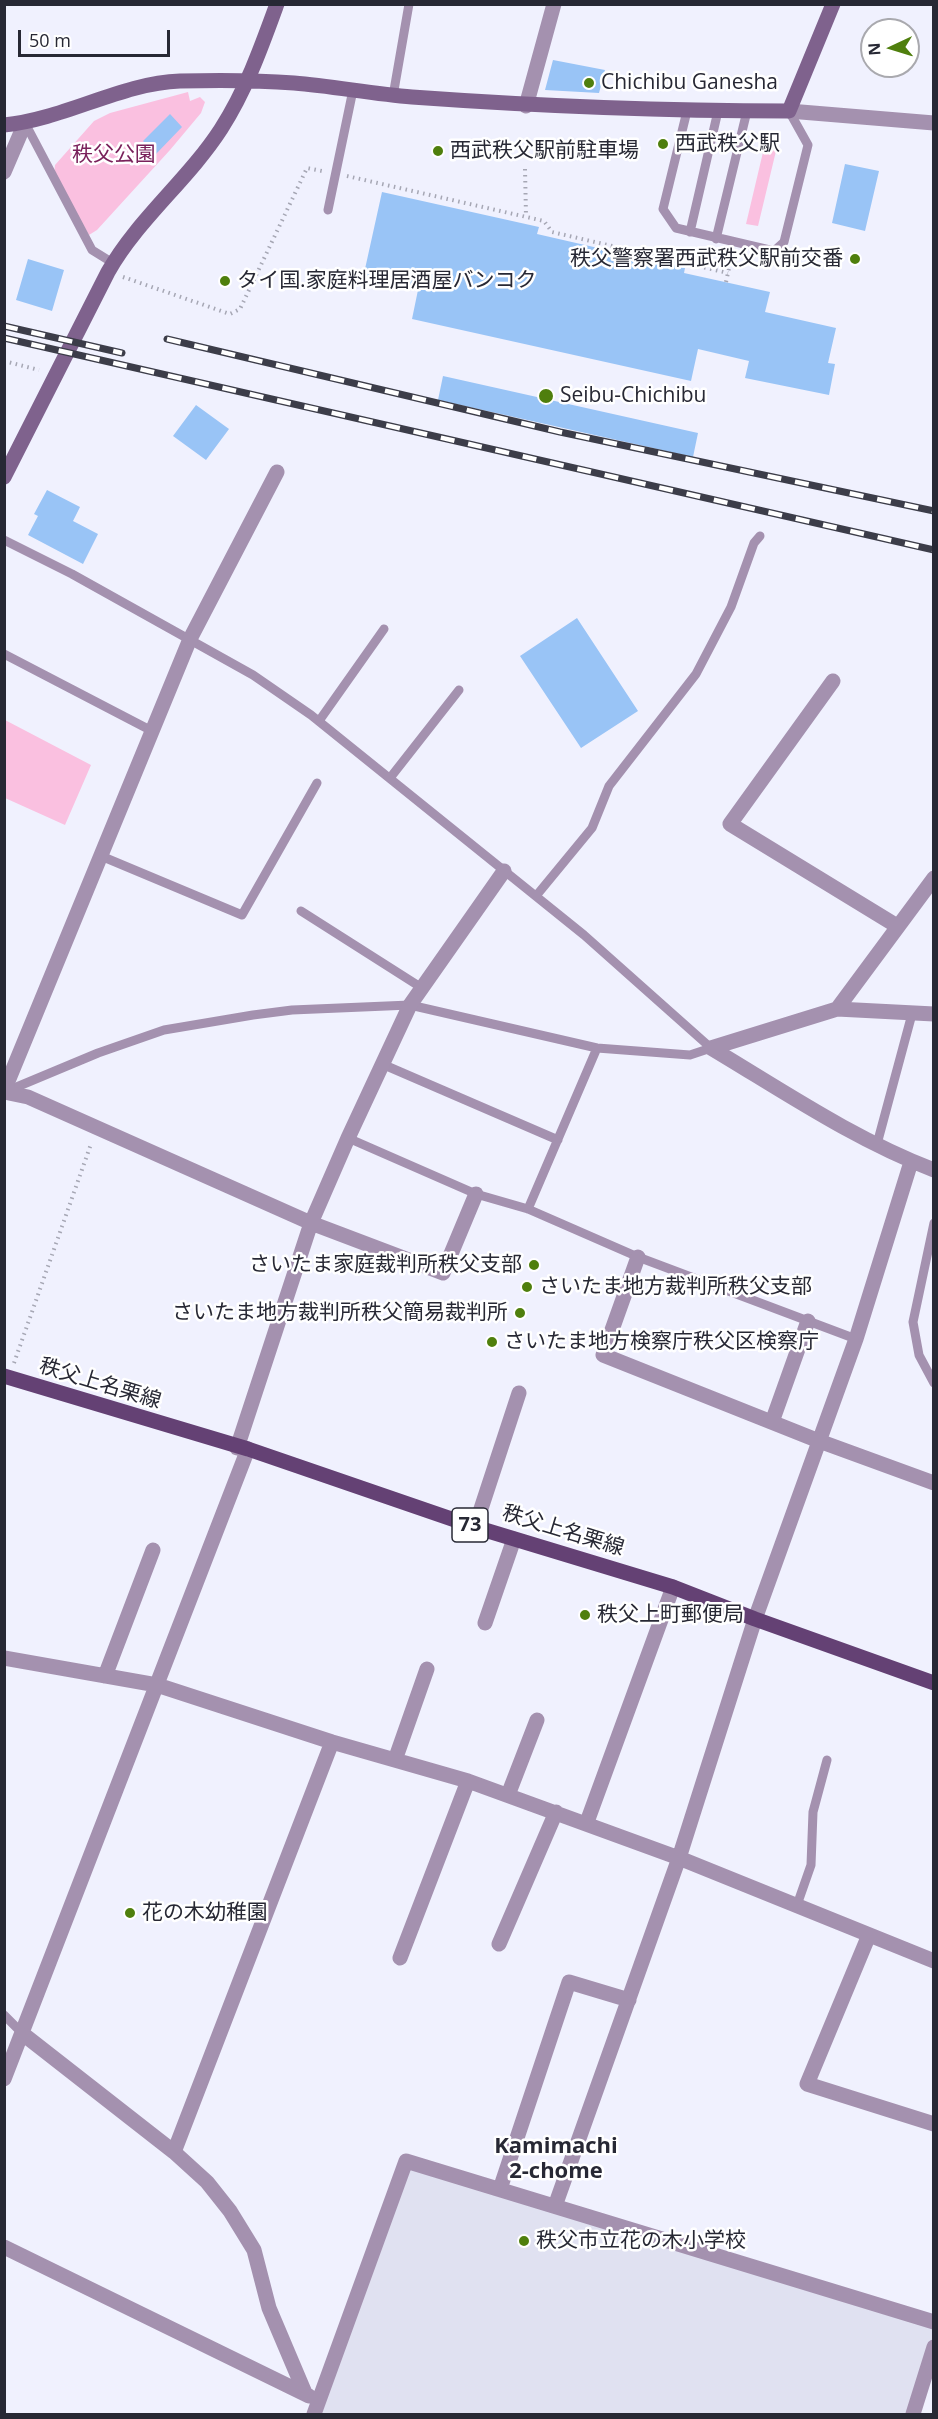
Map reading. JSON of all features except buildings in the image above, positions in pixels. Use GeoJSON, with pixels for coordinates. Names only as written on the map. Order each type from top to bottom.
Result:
{"type":"FeatureCollection","features":[{"type":"Feature","properties":{"kind":"main road","name":"秩父上名栗線"},"geometry":{"type":"LineString","coordinates":[[7,1377],[243,1448],[475,1527],[674,1587],[755,1619],[933,1683]]}},
{"type":"Feature","properties":{"kind":"street"},"geometry":{"type":"LineString","coordinates":[[4,477],[111,268],[128,240],[220,130],[248,81],[277,4]]}},
{"type":"Feature","properties":{"kind":"street"},"geometry":{"type":"LineString","coordinates":[[526,106],[554,4]]}},
{"type":"Feature","properties":{"kind":"street"},"geometry":{"type":"LineString","coordinates":[[789,111],[833,4]]}},
{"type":"Feature","properties":{"kind":"street"},"geometry":{"type":"LineString","coordinates":[[4,125],[25,123],[160,83],[248,81],[296,83],[393,96],[526,106],[687,111],[789,111],[933,123]]}},
{"type":"Feature","properties":{"kind":"street"},"geometry":{"type":"LineString","coordinates":[[4,172],[25,123]]}},
{"type":"Feature","properties":{"kind":"street"},"geometry":{"type":"LineString","coordinates":[[277,472],[190,639],[4,1092],[28,1097],[311,1223],[443,1273],[477,1194]]}},
{"type":"Feature","properties":{"kind":"street"},"geometry":{"type":"LineString","coordinates":[[832,681],[730,824],[897,926]]}},
{"type":"Feature","properties":{"kind":"street"},"geometry":{"type":"LineString","coordinates":[[4,2079],[157,1684],[243,1448],[311,1223],[410,1005],[504,871]]}},
{"type":"Feature","properties":{"kind":"street"},"geometry":{"type":"LineString","coordinates":[[837,1010],[933,878]]}},
{"type":"Feature","properties":{"kind":"street"},"geometry":{"type":"LineString","coordinates":[[711,1048],[837,1010],[933,1014]]}},
{"type":"Feature","properties":{"kind":"street"},"geometry":{"type":"LineString","coordinates":[[711,1048],[821,1114],[911,1162],[933,1170]]}},
{"type":"Feature","properties":{"kind":"street"},"geometry":{"type":"LineString","coordinates":[[555,2206],[679,1858],[755,1619],[856,1339],[911,1162]]}},
{"type":"Feature","properties":{"kind":"street"},"geometry":{"type":"LineString","coordinates":[[638,1257],[603,1355],[819,1441],[933,1483]]}},
{"type":"Feature","properties":{"kind":"street"},"geometry":{"type":"LineString","coordinates":[[772,1422],[808,1321]]}},
{"type":"Feature","properties":{"kind":"street"},"geometry":{"type":"LineString","coordinates":[[475,1527],[519,1393]]}},
{"type":"Feature","properties":{"kind":"street"},"geometry":{"type":"LineString","coordinates":[[485,1623],[514,1539]]}},
{"type":"Feature","properties":{"kind":"street"},"geometry":{"type":"LineString","coordinates":[[105,1676],[153,1550]]}},
{"type":"Feature","properties":{"kind":"street"},"geometry":{"type":"LineString","coordinates":[[587,1822],[674,1587]]}},
{"type":"Feature","properties":{"kind":"street"},"geometry":{"type":"LineString","coordinates":[[4,1658],[157,1684],[332,1742],[468,1781],[587,1822],[933,1961]]}},
{"type":"Feature","properties":{"kind":"street"},"geometry":{"type":"LineString","coordinates":[[395,1760],[427,1669]]}},
{"type":"Feature","properties":{"kind":"street"},"geometry":{"type":"LineString","coordinates":[[508,1795],[537,1720]]}},
{"type":"Feature","properties":{"kind":"street"},"geometry":{"type":"LineString","coordinates":[[174,2152],[332,1742]]}},
{"type":"Feature","properties":{"kind":"street"},"geometry":{"type":"LineString","coordinates":[[400,1958],[468,1781]]}},
{"type":"Feature","properties":{"kind":"street"},"geometry":{"type":"LineString","coordinates":[[500,1944],[556,1812]]}},
{"type":"Feature","properties":{"kind":"street"},"geometry":{"type":"LineString","coordinates":[[869,1935],[807,2084],[933,2124]]}},
{"type":"Feature","properties":{"kind":"street"},"geometry":{"type":"LineString","coordinates":[[500,2189],[570,1982],[629,2000]]}},
{"type":"Feature","properties":{"kind":"street"},"geometry":{"type":"LineString","coordinates":[[23,2034],[174,2152],[207,2182],[230,2211],[254,2250],[269,2308],[312,2403]]}},
{"type":"Feature","properties":{"kind":"street"},"geometry":{"type":"LineString","coordinates":[[312,2403],[406,2161],[933,2322]]}},
{"type":"Feature","properties":{"kind":"street"},"geometry":{"type":"LineString","coordinates":[[4,2247],[312,2403]]}},
{"type":"Feature","properties":{"kind":"street"},"geometry":{"type":"LineString","coordinates":[[913,2415],[933,2347]]}},
{"type":"Feature","properties":{"kind":"lane"},"geometry":{"type":"LineString","coordinates":[[393,96],[409,4]]}},
{"type":"Feature","properties":{"kind":"lane"},"geometry":{"type":"LineString","coordinates":[[328,210],[353,90]]}},
{"type":"Feature","properties":{"kind":"lane"},"geometry":{"type":"LineString","coordinates":[[687,111],[663,209],[676,228],[774,251],[784,242],[808,146],[789,111]]}},
{"type":"Feature","properties":{"kind":"lane"},"geometry":{"type":"LineString","coordinates":[[690,232],[718,111]]}},
{"type":"Feature","properties":{"kind":"lane"},"geometry":{"type":"LineString","coordinates":[[716,239],[747,111]]}},
{"type":"Feature","properties":{"kind":"lane"},"geometry":{"type":"LineString","coordinates":[[25,123],[92,250],[111,268]]}},
{"type":"Feature","properties":{"kind":"lane"},"geometry":{"type":"LineString","coordinates":[[536,896],[592,828],[609,786],[696,674],[731,607],[754,543],[760,536]]}},
{"type":"Feature","properties":{"kind":"lane"},"geometry":{"type":"LineString","coordinates":[[4,540],[253,675],[319,722],[584,935],[711,1048],[690,1055],[597,1048],[410,1005],[292,1010],[164,1030],[98,1053],[4,1092]]}},
{"type":"Feature","properties":{"kind":"lane"},"geometry":{"type":"LineString","coordinates":[[319,722],[384,629]]}},
{"type":"Feature","properties":{"kind":"lane"},"geometry":{"type":"LineString","coordinates":[[4,654],[152,731]]}},
{"type":"Feature","properties":{"kind":"lane"},"geometry":{"type":"LineString","coordinates":[[390,778],[459,690]]}},
{"type":"Feature","properties":{"kind":"lane"},"geometry":{"type":"LineString","coordinates":[[101,856],[242,915],[317,783]]}},
{"type":"Feature","properties":{"kind":"lane"},"geometry":{"type":"LineString","coordinates":[[301,911],[422,988]]}},
{"type":"Feature","properties":{"kind":"lane"},"geometry":{"type":"LineString","coordinates":[[877,1144],[912,1014]]}},
{"type":"Feature","properties":{"kind":"lane"},"geometry":{"type":"LineString","coordinates":[[528,1209],[597,1048]]}},
{"type":"Feature","properties":{"kind":"lane"},"geometry":{"type":"LineString","coordinates":[[382,1064],[558,1140]]}},
{"type":"Feature","properties":{"kind":"lane"},"geometry":{"type":"LineString","coordinates":[[348,1138],[477,1194],[528,1209],[638,1257],[856,1339]]}},
{"type":"Feature","properties":{"kind":"lane"},"geometry":{"type":"LineString","coordinates":[[933,1223],[913,1322],[919,1355],[933,1383]]}},
{"type":"Feature","properties":{"kind":"lane"},"geometry":{"type":"LineString","coordinates":[[797,1905],[811,1865],[813,1812],[827,1760]]}},
{"type":"Feature","properties":{"kind":"lane"},"geometry":{"type":"LineString","coordinates":[[4,2015],[23,2034]]}},
{"type":"Feature","properties":{"kind":"path"},"geometry":{"type":"LineString","coordinates":[[111,268],[230,314],[240,309],[307,168],[526,216],[544,221],[552,232],[728,273]]}},
{"type":"Feature","properties":{"kind":"path"},"geometry":{"type":"LineString","coordinates":[[525,169],[526,216]]}},
{"type":"Feature","properties":{"kind":"path"},"geometry":{"type":"LineString","coordinates":[[726,282],[734,243]]}},
{"type":"Feature","properties":{"kind":"path"},"geometry":{"type":"LineString","coordinates":[[4,361],[57,375]]}},
{"type":"Feature","properties":{"kind":"path"},"geometry":{"type":"LineString","coordinates":[[7,1377],[96,1129]]}},
{"type":"Feature","properties":{"kind":"shaded area","name":"秩父市立花の木小学校"},"geometry":{"type":"Polygon","coordinates":[[[406,2161],[933,2322],[933,2348],[914,2414],[318,2414],[406,2161]]]}},
{"type":"Feature","properties":{"kind":"green space","name":"秩父公園"},"geometry":{"type":"Polygon","coordinates":[[[188,92],[190,101],[200,97],[205,102],[201,113],[97,230],[89,235],[54,174],[55,165],[94,121],[110,113],[188,92]]]}},
{"type":"Feature","properties":{"kind":"green space"},"geometry":{"type":"Polygon","coordinates":[[[764,148],[776,151],[758,226],[746,224],[764,148]]]}},
{"type":"Feature","properties":{"kind":"green space"},"geometry":{"type":"Polygon","coordinates":[[[5,720],[91,765],[65,825],[5,798],[5,720]]]}},
{"type":"Feature","properties":{"kind":"railway"},"geometry":{"type":"LineString","coordinates":[[4,326],[122,353]]}},
{"type":"Feature","properties":{"kind":"railway"},"geometry":{"type":"LineString","coordinates":[[4,338],[934,550]]}},
{"type":"Feature","properties":{"kind":"railway"},"geometry":{"type":"LineString","coordinates":[[167,339],[560,432],[934,511]]}},
{"type":"Feature","properties":{"kind":"place","name":"Chichibu Ganesha"},"geometry":{"type":"Point","coordinates":[589,83]}},
{"type":"Feature","properties":{"kind":"place","name":"西武秩父駅"},"geometry":{"type":"Point","coordinates":[663,144]}},
{"type":"Feature","properties":{"kind":"place","name":"西武秩父駅前駐車場"},"geometry":{"type":"Point","coordinates":[438,151]}},
{"type":"Feature","properties":{"kind":"place","name":"秩父警察署西武秩父駅前交番"},"geometry":{"type":"Point","coordinates":[855,259]}},
{"type":"Feature","properties":{"kind":"place","name":"タイ国.家庭料理居酒屋バンコク"},"geometry":{"type":"Point","coordinates":[225,281]}},
{"type":"Feature","properties":{"kind":"place","name":"Seibu-Chichibu"},"geometry":{"type":"Point","coordinates":[546,396]}},
{"type":"Feature","properties":{"kind":"place","name":"さいたま家庭裁判所秩父支部"},"geometry":{"type":"Point","coordinates":[534,1265]}},
{"type":"Feature","properties":{"kind":"place","name":"さいたま地方裁判所秩父支部"},"geometry":{"type":"Point","coordinates":[527,1287]}},
{"type":"Feature","properties":{"kind":"place","name":"さいたま地方裁判所秩父簡易裁判所"},"geometry":{"type":"Point","coordinates":[520,1313]}},
{"type":"Feature","properties":{"kind":"place","name":"さいたま地方検察庁秩父区検察庁"},"geometry":{"type":"Point","coordinates":[492,1342]}},
{"type":"Feature","properties":{"kind":"place","name":"秩父上町郵便局"},"geometry":{"type":"Point","coordinates":[585,1615]}},
{"type":"Feature","properties":{"kind":"place","name":"花の木幼稚園"},"geometry":{"type":"Point","coordinates":[130,1913]}},
{"type":"Feature","properties":{"kind":"place","name":"秩父市立花の木小学校"},"geometry":{"type":"Point","coordinates":[524,2241]}},
{"type":"Feature","properties":{"kind":"district","name":"Kamimachi 2-chome"},"geometry":{"type":"Point","coordinates":[556,2160]}}]}
